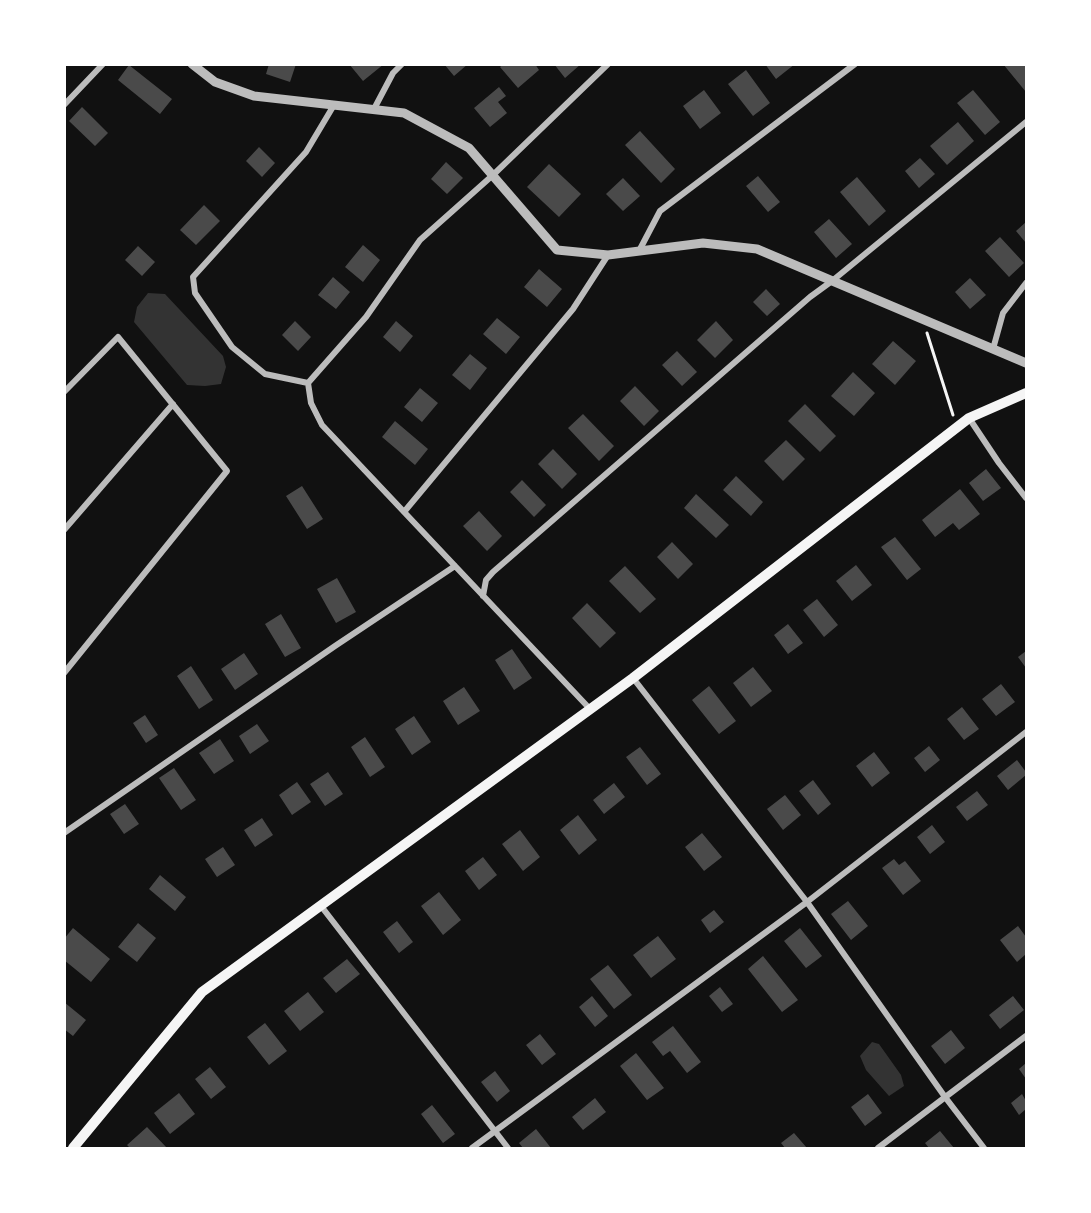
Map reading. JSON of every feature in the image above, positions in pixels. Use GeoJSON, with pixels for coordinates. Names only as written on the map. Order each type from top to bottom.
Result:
{"type":"FeatureCollection","features":[{"type":"Feature","properties":{"kind":"main road"},"geometry":{"type":"LineString","coordinates":[[73,1149],[202,993],[633,678],[969,418],[1026,393]]}},
{"type":"Feature","properties":{"kind":"street"},"geometry":{"type":"LineString","coordinates":[[64,105],[103,64]]}},
{"type":"Feature","properties":{"kind":"street"},"geometry":{"type":"LineString","coordinates":[[192,64],[215,82],[254,96],[404,113],[469,148],[557,250],[608,255],[703,243],[757,249],[1026,363]]}},
{"type":"Feature","properties":{"kind":"street"},"geometry":{"type":"LineString","coordinates":[[374,109],[393,73],[402,64]]}},
{"type":"Feature","properties":{"kind":"street"},"geometry":{"type":"LineString","coordinates":[[590,709],[322,425],[311,403],[308,383],[366,317],[420,240],[493,176],[608,64]]}},
{"type":"Feature","properties":{"kind":"street"},"geometry":{"type":"LineString","coordinates":[[639,251],[660,211],[855,64]]}},
{"type":"Feature","properties":{"kind":"street"},"geometry":{"type":"LineString","coordinates":[[308,383],[265,374],[232,347],[195,293],[193,277],[306,152],[334,105]]}},
{"type":"Feature","properties":{"kind":"street"},"geometry":{"type":"LineString","coordinates":[[483,596],[486,580],[493,572],[810,297],[1026,122]]}},
{"type":"Feature","properties":{"kind":"street"},"geometry":{"type":"LineString","coordinates":[[404,512],[573,309],[608,255]]}},
{"type":"Feature","properties":{"kind":"street"},"geometry":{"type":"LineString","coordinates":[[993,349],[1003,313],[1026,283]]}},
{"type":"Feature","properties":{"kind":"street"},"geometry":{"type":"LineString","coordinates":[[64,392],[118,337],[227,471],[64,673]]}},
{"type":"Feature","properties":{"kind":"street"},"geometry":{"type":"LineString","coordinates":[[64,530],[173,404]]}},
{"type":"Feature","properties":{"kind":"street"},"geometry":{"type":"LineString","coordinates":[[969,418],[1026,498]]}},
{"type":"Feature","properties":{"kind":"street"},"geometry":{"type":"LineString","coordinates":[[64,833],[455,566]]}},
{"type":"Feature","properties":{"kind":"street"},"geometry":{"type":"LineString","coordinates":[[633,678],[807,902],[984,1149]]}},
{"type":"Feature","properties":{"kind":"street"},"geometry":{"type":"LineString","coordinates":[[472,1149],[807,902],[1026,732]]}},
{"type":"Feature","properties":{"kind":"street"},"geometry":{"type":"LineString","coordinates":[[321,906],[508,1149]]}},
{"type":"Feature","properties":{"kind":"street"},"geometry":{"type":"LineString","coordinates":[[878,1149],[1026,1036]]}},
{"type":"Feature","properties":{"kind":"path"},"geometry":{"type":"LineString","coordinates":[[923,320],[957,427]]}},
{"type":"Feature","properties":{"kind":"shaded area"},"geometry":{"type":"Polygon","coordinates":[[[148,293],[165,294],[223,356],[226,367],[221,384],[187,385],[134,322],[137,307],[148,293]]]}},
{"type":"Feature","properties":{"kind":"shaded area"},"geometry":{"type":"Polygon","coordinates":[[[872,1042],[879,1044],[901,1075],[904,1086],[889,1096],[866,1070],[860,1056],[872,1042]]]}},
{"type":"Feature","properties":{"kind":"building"},"geometry":{"type":"Polygon","coordinates":[[[269,64],[296,64],[290,82],[266,74],[269,64]]]}},
{"type":"Feature","properties":{"kind":"building"},"geometry":{"type":"Polygon","coordinates":[[[349,64],[384,64],[363,81],[349,64]]]}},
{"type":"Feature","properties":{"kind":"building"},"geometry":{"type":"Polygon","coordinates":[[[444,64],[468,64],[454,76],[444,64]]]}},
{"type":"Feature","properties":{"kind":"building"},"geometry":{"type":"Polygon","coordinates":[[[503,64],[535,64],[539,70],[518,88],[500,67],[503,64]]]}},
{"type":"Feature","properties":{"kind":"building"},"geometry":{"type":"Polygon","coordinates":[[[554,64],[581,64],[565,78],[554,64]]]}},
{"type":"Feature","properties":{"kind":"building"},"geometry":{"type":"Polygon","coordinates":[[[765,64],[795,64],[776,79],[765,64]]]}},
{"type":"Feature","properties":{"kind":"building"},"geometry":{"type":"Polygon","coordinates":[[[1003,64],[1026,64],[1026,92],[1003,64]]]}},
{"type":"Feature","properties":{"kind":"building"},"geometry":{"type":"Polygon","coordinates":[[[129,65],[172,99],[160,114],[118,80],[129,65]]]}},
{"type":"Feature","properties":{"kind":"building"},"geometry":{"type":"Polygon","coordinates":[[[746,70],[770,103],[753,116],[728,84],[746,70]]]}},
{"type":"Feature","properties":{"kind":"building"},"geometry":{"type":"Polygon","coordinates":[[[499,87],[506,96],[498,102],[507,113],[490,127],[474,108],[499,87]]]}},
{"type":"Feature","properties":{"kind":"building"},"geometry":{"type":"Polygon","coordinates":[[[704,90],[721,113],[700,129],[683,106],[704,90]]]}},
{"type":"Feature","properties":{"kind":"building"},"geometry":{"type":"Polygon","coordinates":[[[973,90],[1000,122],[985,135],[957,103],[973,90]]]}},
{"type":"Feature","properties":{"kind":"building"},"geometry":{"type":"Polygon","coordinates":[[[82,107],[108,133],[95,146],[69,121],[82,107]]]}},
{"type":"Feature","properties":{"kind":"building"},"geometry":{"type":"Polygon","coordinates":[[[958,122],[974,141],[947,165],[930,146],[958,122]]]}},
{"type":"Feature","properties":{"kind":"building"},"geometry":{"type":"Polygon","coordinates":[[[640,131],[675,169],[661,183],[625,145],[640,131]]]}},
{"type":"Feature","properties":{"kind":"building"},"geometry":{"type":"Polygon","coordinates":[[[259,147],[275,163],[262,177],[246,161],[259,147]]]}},
{"type":"Feature","properties":{"kind":"building"},"geometry":{"type":"Polygon","coordinates":[[[920,158],[935,174],[919,188],[905,171],[920,158]]]}},
{"type":"Feature","properties":{"kind":"building"},"geometry":{"type":"Polygon","coordinates":[[[446,162],[463,178],[447,194],[431,179],[446,162]]]}},
{"type":"Feature","properties":{"kind":"building"},"geometry":{"type":"Polygon","coordinates":[[[549,164],[581,194],[559,217],[527,187],[549,164]]]}},
{"type":"Feature","properties":{"kind":"building"},"geometry":{"type":"Polygon","coordinates":[[[758,176],[780,202],[768,212],[746,186],[758,176]]]}},
{"type":"Feature","properties":{"kind":"building"},"geometry":{"type":"Polygon","coordinates":[[[857,177],[886,211],[869,226],[840,192],[857,177]]]}},
{"type":"Feature","properties":{"kind":"building"},"geometry":{"type":"Polygon","coordinates":[[[623,178],[640,196],[623,211],[606,194],[623,178]]]}},
{"type":"Feature","properties":{"kind":"building"},"geometry":{"type":"Polygon","coordinates":[[[204,205],[220,221],[196,245],[180,230],[204,205]]]}},
{"type":"Feature","properties":{"kind":"building"},"geometry":{"type":"Polygon","coordinates":[[[829,219],[852,244],[836,258],[814,232],[829,219]]]}},
{"type":"Feature","properties":{"kind":"building"},"geometry":{"type":"Polygon","coordinates":[[[1026,222],[1026,243],[1016,231],[1026,222]]]}},
{"type":"Feature","properties":{"kind":"building"},"geometry":{"type":"Polygon","coordinates":[[[1000,237],[1024,263],[1009,277],[985,251],[1000,237]]]}},
{"type":"Feature","properties":{"kind":"building"},"geometry":{"type":"Polygon","coordinates":[[[363,245],[380,260],[363,282],[345,267],[363,245]]]}},
{"type":"Feature","properties":{"kind":"building"},"geometry":{"type":"Polygon","coordinates":[[[138,246],[155,262],[142,276],[125,260],[138,246]]]}},
{"type":"Feature","properties":{"kind":"building"},"geometry":{"type":"Polygon","coordinates":[[[539,269],[562,289],[547,307],[524,287],[539,269]]]}},
{"type":"Feature","properties":{"kind":"building"},"geometry":{"type":"Polygon","coordinates":[[[333,277],[350,292],[336,309],[318,295],[333,277]]]}},
{"type":"Feature","properties":{"kind":"building"},"geometry":{"type":"Polygon","coordinates":[[[970,278],[986,295],[970,309],[955,292],[970,278]]]}},
{"type":"Feature","properties":{"kind":"building"},"geometry":{"type":"Polygon","coordinates":[[[766,289],[780,304],[767,316],[753,302],[766,289]]]}},
{"type":"Feature","properties":{"kind":"building"},"geometry":{"type":"Polygon","coordinates":[[[497,318],[520,337],[506,354],[483,334],[497,318]]]}},
{"type":"Feature","properties":{"kind":"building"},"geometry":{"type":"Polygon","coordinates":[[[295,321],[311,337],[298,351],[282,335],[295,321]]]}},
{"type":"Feature","properties":{"kind":"building"},"geometry":{"type":"Polygon","coordinates":[[[396,321],[413,336],[400,352],[383,337],[396,321]]]}},
{"type":"Feature","properties":{"kind":"building"},"geometry":{"type":"Polygon","coordinates":[[[716,321],[733,340],[715,358],[697,340],[716,321]]]}},
{"type":"Feature","properties":{"kind":"building"},"geometry":{"type":"Polygon","coordinates":[[[893,341],[916,361],[895,385],[872,364],[893,341]]]}},
{"type":"Feature","properties":{"kind":"building"},"geometry":{"type":"Polygon","coordinates":[[[677,351],[697,372],[682,386],[662,365],[677,351]]]}},
{"type":"Feature","properties":{"kind":"building"},"geometry":{"type":"Polygon","coordinates":[[[470,354],[487,368],[470,390],[452,375],[470,354]]]}},
{"type":"Feature","properties":{"kind":"building"},"geometry":{"type":"Polygon","coordinates":[[[853,372],[875,393],[854,416],[831,396],[853,372]]]}},
{"type":"Feature","properties":{"kind":"building"},"geometry":{"type":"Polygon","coordinates":[[[635,386],[659,411],[644,426],[620,401],[635,386]]]}},
{"type":"Feature","properties":{"kind":"building"},"geometry":{"type":"Polygon","coordinates":[[[420,388],[438,403],[422,422],[404,407],[420,388]]]}},
{"type":"Feature","properties":{"kind":"building"},"geometry":{"type":"Polygon","coordinates":[[[805,404],[836,436],[820,452],[788,421],[805,404]]]}},
{"type":"Feature","properties":{"kind":"building"},"geometry":{"type":"Polygon","coordinates":[[[583,414],[614,446],[599,461],[568,428],[583,414]]]}},
{"type":"Feature","properties":{"kind":"building"},"geometry":{"type":"Polygon","coordinates":[[[395,421],[428,449],[415,465],[382,437],[395,421]]]}},
{"type":"Feature","properties":{"kind":"building"},"geometry":{"type":"Polygon","coordinates":[[[786,440],[805,459],[783,481],[764,461],[786,440]]]}},
{"type":"Feature","properties":{"kind":"building"},"geometry":{"type":"Polygon","coordinates":[[[553,449],[577,474],[562,489],[538,464],[553,449]]]}},
{"type":"Feature","properties":{"kind":"building"},"geometry":{"type":"Polygon","coordinates":[[[986,469],[1001,488],[983,501],[969,483],[986,469]]]}},
{"type":"Feature","properties":{"kind":"building"},"geometry":{"type":"Polygon","coordinates":[[[736,476],[763,502],[751,516],[723,490],[736,476]]]}},
{"type":"Feature","properties":{"kind":"building"},"geometry":{"type":"Polygon","coordinates":[[[522,480],[546,505],[534,517],[510,492],[522,480]]]}},
{"type":"Feature","properties":{"kind":"building"},"geometry":{"type":"Polygon","coordinates":[[[302,486],[323,519],[307,529],[286,496],[302,486]]]}},
{"type":"Feature","properties":{"kind":"building"},"geometry":{"type":"Polygon","coordinates":[[[960,489],[980,514],[959,530],[953,523],[935,537],[922,520],[960,489]]]}},
{"type":"Feature","properties":{"kind":"building"},"geometry":{"type":"Polygon","coordinates":[[[696,494],[729,525],[716,538],[684,508],[696,494]]]}},
{"type":"Feature","properties":{"kind":"building"},"geometry":{"type":"Polygon","coordinates":[[[479,511],[502,536],[487,551],[463,526],[479,511]]]}},
{"type":"Feature","properties":{"kind":"building"},"geometry":{"type":"Polygon","coordinates":[[[895,537],[921,569],[907,580],[881,547],[895,537]]]}},
{"type":"Feature","properties":{"kind":"building"},"geometry":{"type":"Polygon","coordinates":[[[672,542],[693,564],[678,579],[657,557],[672,542]]]}},
{"type":"Feature","properties":{"kind":"building"},"geometry":{"type":"Polygon","coordinates":[[[856,565],[872,585],[852,601],[836,581],[856,565]]]}},
{"type":"Feature","properties":{"kind":"building"},"geometry":{"type":"Polygon","coordinates":[[[625,566],[656,599],[640,613],[609,581],[625,566]]]}},
{"type":"Feature","properties":{"kind":"building"},"geometry":{"type":"Polygon","coordinates":[[[337,578],[356,612],[336,623],[317,589],[337,578]]]}},
{"type":"Feature","properties":{"kind":"building"},"geometry":{"type":"Polygon","coordinates":[[[817,599],[838,625],[824,637],[803,610],[817,599]]]}},
{"type":"Feature","properties":{"kind":"building"},"geometry":{"type":"Polygon","coordinates":[[[587,603],[616,633],[600,648],[572,618],[587,603]]]}},
{"type":"Feature","properties":{"kind":"building"},"geometry":{"type":"Polygon","coordinates":[[[281,614],[301,648],[285,657],[265,624],[281,614]]]}},
{"type":"Feature","properties":{"kind":"building"},"geometry":{"type":"Polygon","coordinates":[[[788,624],[803,643],[788,654],[774,635],[788,624]]]}},
{"type":"Feature","properties":{"kind":"building"},"geometry":{"type":"Polygon","coordinates":[[[512,649],[532,678],[514,690],[495,660],[512,649]]]}},
{"type":"Feature","properties":{"kind":"building"},"geometry":{"type":"Polygon","coordinates":[[[1026,651],[1026,668],[1018,657],[1026,651]]]}},
{"type":"Feature","properties":{"kind":"building"},"geometry":{"type":"Polygon","coordinates":[[[244,653],[258,674],[235,690],[221,669],[244,653]]]}},
{"type":"Feature","properties":{"kind":"building"},"geometry":{"type":"Polygon","coordinates":[[[191,666],[213,700],[199,709],[177,676],[191,666]]]}},
{"type":"Feature","properties":{"kind":"building"},"geometry":{"type":"Polygon","coordinates":[[[753,667],[772,691],[751,707],[733,683],[753,667]]]}},
{"type":"Feature","properties":{"kind":"building"},"geometry":{"type":"Polygon","coordinates":[[[1001,684],[1015,702],[996,716],[982,699],[1001,684]]]}},
{"type":"Feature","properties":{"kind":"building"},"geometry":{"type":"Polygon","coordinates":[[[709,686],[736,721],[719,734],[692,700],[709,686]]]}},
{"type":"Feature","properties":{"kind":"building"},"geometry":{"type":"Polygon","coordinates":[[[464,687],[480,711],[458,725],[443,701],[464,687]]]}},
{"type":"Feature","properties":{"kind":"building"},"geometry":{"type":"Polygon","coordinates":[[[962,707],[979,729],[964,740],[947,719],[962,707]]]}},
{"type":"Feature","properties":{"kind":"building"},"geometry":{"type":"Polygon","coordinates":[[[145,715],[158,735],[146,743],[133,723],[145,715]]]}},
{"type":"Feature","properties":{"kind":"building"},"geometry":{"type":"Polygon","coordinates":[[[414,716],[431,742],[412,755],[395,729],[414,716]]]}},
{"type":"Feature","properties":{"kind":"building"},"geometry":{"type":"Polygon","coordinates":[[[257,724],[269,741],[250,754],[239,736],[257,724]]]}},
{"type":"Feature","properties":{"kind":"building"},"geometry":{"type":"Polygon","coordinates":[[[365,737],[385,767],[370,777],[351,747],[365,737]]]}},
{"type":"Feature","properties":{"kind":"building"},"geometry":{"type":"Polygon","coordinates":[[[220,739],[234,761],[214,774],[199,753],[220,739]]]}},
{"type":"Feature","properties":{"kind":"building"},"geometry":{"type":"Polygon","coordinates":[[[929,746],[940,760],[925,772],[914,758],[929,746]]]}},
{"type":"Feature","properties":{"kind":"building"},"geometry":{"type":"Polygon","coordinates":[[[640,747],[661,774],[647,785],[626,757],[640,747]]]}},
{"type":"Feature","properties":{"kind":"building"},"geometry":{"type":"Polygon","coordinates":[[[874,752],[890,773],[872,787],[856,766],[874,752]]]}},
{"type":"Feature","properties":{"kind":"building"},"geometry":{"type":"Polygon","coordinates":[[[1017,760],[1026,775],[1008,790],[997,776],[1017,760]]]}},
{"type":"Feature","properties":{"kind":"building"},"geometry":{"type":"Polygon","coordinates":[[[174,768],[196,800],[181,810],[159,778],[174,768]]]}},
{"type":"Feature","properties":{"kind":"building"},"geometry":{"type":"Polygon","coordinates":[[[328,772],[343,794],[325,806],[310,784],[328,772]]]}},
{"type":"Feature","properties":{"kind":"building"},"geometry":{"type":"Polygon","coordinates":[[[813,780],[831,804],[818,815],[799,791],[813,780]]]}},
{"type":"Feature","properties":{"kind":"building"},"geometry":{"type":"Polygon","coordinates":[[[297,782],[311,802],[292,815],[279,795],[297,782]]]}},
{"type":"Feature","properties":{"kind":"building"},"geometry":{"type":"Polygon","coordinates":[[[614,783],[625,797],[604,814],[593,800],[614,783]]]}},
{"type":"Feature","properties":{"kind":"building"},"geometry":{"type":"Polygon","coordinates":[[[977,791],[988,805],[967,821],[956,807],[977,791]]]}},
{"type":"Feature","properties":{"kind":"building"},"geometry":{"type":"Polygon","coordinates":[[[785,795],[801,815],[783,830],[767,809],[785,795]]]}},
{"type":"Feature","properties":{"kind":"building"},"geometry":{"type":"Polygon","coordinates":[[[125,804],[139,824],[124,834],[110,814],[125,804]]]}},
{"type":"Feature","properties":{"kind":"building"},"geometry":{"type":"Polygon","coordinates":[[[578,815],[597,840],[579,855],[560,830],[578,815]]]}},
{"type":"Feature","properties":{"kind":"building"},"geometry":{"type":"Polygon","coordinates":[[[262,818],[273,835],[255,847],[244,830],[262,818]]]}},
{"type":"Feature","properties":{"kind":"building"},"geometry":{"type":"Polygon","coordinates":[[[932,825],[945,842],[930,854],[917,837],[932,825]]]}},
{"type":"Feature","properties":{"kind":"building"},"geometry":{"type":"Polygon","coordinates":[[[520,830],[540,857],[523,871],[502,844],[520,830]]]}},
{"type":"Feature","properties":{"kind":"building"},"geometry":{"type":"Polygon","coordinates":[[[702,833],[722,857],[704,871],[685,847],[702,833]]]}},
{"type":"Feature","properties":{"kind":"building"},"geometry":{"type":"Polygon","coordinates":[[[223,847],[235,865],[217,877],[205,859],[223,847]]]}},
{"type":"Feature","properties":{"kind":"building"},"geometry":{"type":"Polygon","coordinates":[[[483,857],[497,875],[479,890],[465,871],[483,857]]]}},
{"type":"Feature","properties":{"kind":"building"},"geometry":{"type":"Polygon","coordinates":[[[894,859],[899,865],[905,861],[921,881],[903,895],[882,868],[894,859]]]}},
{"type":"Feature","properties":{"kind":"building"},"geometry":{"type":"Polygon","coordinates":[[[160,875],[186,897],[175,911],[149,889],[160,875]]]}},
{"type":"Feature","properties":{"kind":"building"},"geometry":{"type":"Polygon","coordinates":[[[439,892],[461,920],[443,935],[421,906],[439,892]]]}},
{"type":"Feature","properties":{"kind":"building"},"geometry":{"type":"Polygon","coordinates":[[[848,901],[868,926],[851,940],[831,914],[848,901]]]}},
{"type":"Feature","properties":{"kind":"building"},"geometry":{"type":"Polygon","coordinates":[[[714,910],[724,922],[710,933],[701,920],[714,910]]]}},
{"type":"Feature","properties":{"kind":"building"},"geometry":{"type":"Polygon","coordinates":[[[397,921],[413,942],[399,953],[383,932],[397,921]]]}},
{"type":"Feature","properties":{"kind":"building"},"geometry":{"type":"Polygon","coordinates":[[[138,923],[156,938],[137,962],[118,947],[138,923]]]}},
{"type":"Feature","properties":{"kind":"building"},"geometry":{"type":"Polygon","coordinates":[[[1018,926],[1026,937],[1026,954],[1017,962],[1000,940],[1018,926]]]}},
{"type":"Feature","properties":{"kind":"building"},"geometry":{"type":"Polygon","coordinates":[[[73,928],[110,959],[91,982],[64,960],[64,939],[73,928]]]}},
{"type":"Feature","properties":{"kind":"building"},"geometry":{"type":"Polygon","coordinates":[[[800,928],[822,956],[806,968],[784,941],[800,928]]]}},
{"type":"Feature","properties":{"kind":"building"},"geometry":{"type":"Polygon","coordinates":[[[658,936],[676,959],[651,978],[633,955],[658,936]]]}},
{"type":"Feature","properties":{"kind":"building"},"geometry":{"type":"Polygon","coordinates":[[[763,956],[798,1000],[782,1012],[748,969],[763,956]]]}},
{"type":"Feature","properties":{"kind":"building"},"geometry":{"type":"Polygon","coordinates":[[[347,959],[360,974],[336,993],[323,978],[347,959]]]}},
{"type":"Feature","properties":{"kind":"building"},"geometry":{"type":"Polygon","coordinates":[[[608,965],[632,995],[614,1009],[590,979],[608,965]]]}},
{"type":"Feature","properties":{"kind":"building"},"geometry":{"type":"Polygon","coordinates":[[[720,987],[733,1004],[722,1012],[709,996],[720,987]]]}},
{"type":"Feature","properties":{"kind":"building"},"geometry":{"type":"Polygon","coordinates":[[[308,992],[324,1012],[300,1031],[284,1011],[308,992]]]}},
{"type":"Feature","properties":{"kind":"building"},"geometry":{"type":"Polygon","coordinates":[[[592,996],[608,1016],[595,1027],[579,1007],[592,996]]]}},
{"type":"Feature","properties":{"kind":"building"},"geometry":{"type":"Polygon","coordinates":[[[1013,996],[1024,1010],[1000,1029],[989,1015],[1013,996]]]}},
{"type":"Feature","properties":{"kind":"building"},"geometry":{"type":"Polygon","coordinates":[[[64,1002],[86,1020],[73,1036],[64,1029],[64,1002]]]}},
{"type":"Feature","properties":{"kind":"building"},"geometry":{"type":"Polygon","coordinates":[[[265,1023],[287,1051],[269,1065],[247,1037],[265,1023]]]}},
{"type":"Feature","properties":{"kind":"building"},"geometry":{"type":"Polygon","coordinates":[[[673,1026],[701,1062],[687,1073],[670,1051],[663,1056],[652,1042],[673,1026]]]}},
{"type":"Feature","properties":{"kind":"building"},"geometry":{"type":"Polygon","coordinates":[[[951,1030],[965,1048],[945,1064],[931,1046],[951,1030]]]}},
{"type":"Feature","properties":{"kind":"building"},"geometry":{"type":"Polygon","coordinates":[[[540,1034],[556,1054],[542,1065],[526,1045],[540,1034]]]}},
{"type":"Feature","properties":{"kind":"building"},"geometry":{"type":"Polygon","coordinates":[[[636,1053],[664,1088],[647,1100],[620,1066],[636,1053]]]}},
{"type":"Feature","properties":{"kind":"building"},"geometry":{"type":"Polygon","coordinates":[[[1026,1063],[1026,1079],[1019,1069],[1026,1063]]]}},
{"type":"Feature","properties":{"kind":"building"},"geometry":{"type":"Polygon","coordinates":[[[210,1067],[226,1087],[211,1099],[195,1079],[210,1067]]]}},
{"type":"Feature","properties":{"kind":"building"},"geometry":{"type":"Polygon","coordinates":[[[495,1071],[510,1091],[497,1102],[481,1082],[495,1071]]]}},
{"type":"Feature","properties":{"kind":"building"},"geometry":{"type":"Polygon","coordinates":[[[179,1093],[195,1114],[170,1134],[154,1113],[179,1093]]]}},
{"type":"Feature","properties":{"kind":"building"},"geometry":{"type":"Polygon","coordinates":[[[868,1094],[882,1113],[865,1126],[851,1107],[868,1094]]]}},
{"type":"Feature","properties":{"kind":"building"},"geometry":{"type":"Polygon","coordinates":[[[1022,1094],[1026,1101],[1026,1109],[1019,1115],[1011,1103],[1022,1094]]]}},
{"type":"Feature","properties":{"kind":"building"},"geometry":{"type":"Polygon","coordinates":[[[595,1098],[606,1112],[583,1130],[572,1117],[595,1098]]]}},
{"type":"Feature","properties":{"kind":"building"},"geometry":{"type":"Polygon","coordinates":[[[432,1105],[455,1134],[443,1143],[421,1114],[432,1105]]]}},
{"type":"Feature","properties":{"kind":"building"},"geometry":{"type":"Polygon","coordinates":[[[147,1127],[167,1148],[130,1148],[127,1145],[147,1127]]]}},
{"type":"Feature","properties":{"kind":"building"},"geometry":{"type":"Polygon","coordinates":[[[536,1129],[551,1148],[523,1148],[519,1143],[536,1129]]]}},
{"type":"Feature","properties":{"kind":"building"},"geometry":{"type":"Polygon","coordinates":[[[940,1131],[954,1148],[929,1148],[925,1143],[940,1131]]]}},
{"type":"Feature","properties":{"kind":"building"},"geometry":{"type":"Polygon","coordinates":[[[794,1133],[807,1148],[785,1148],[781,1143],[794,1133]]]}}]}
